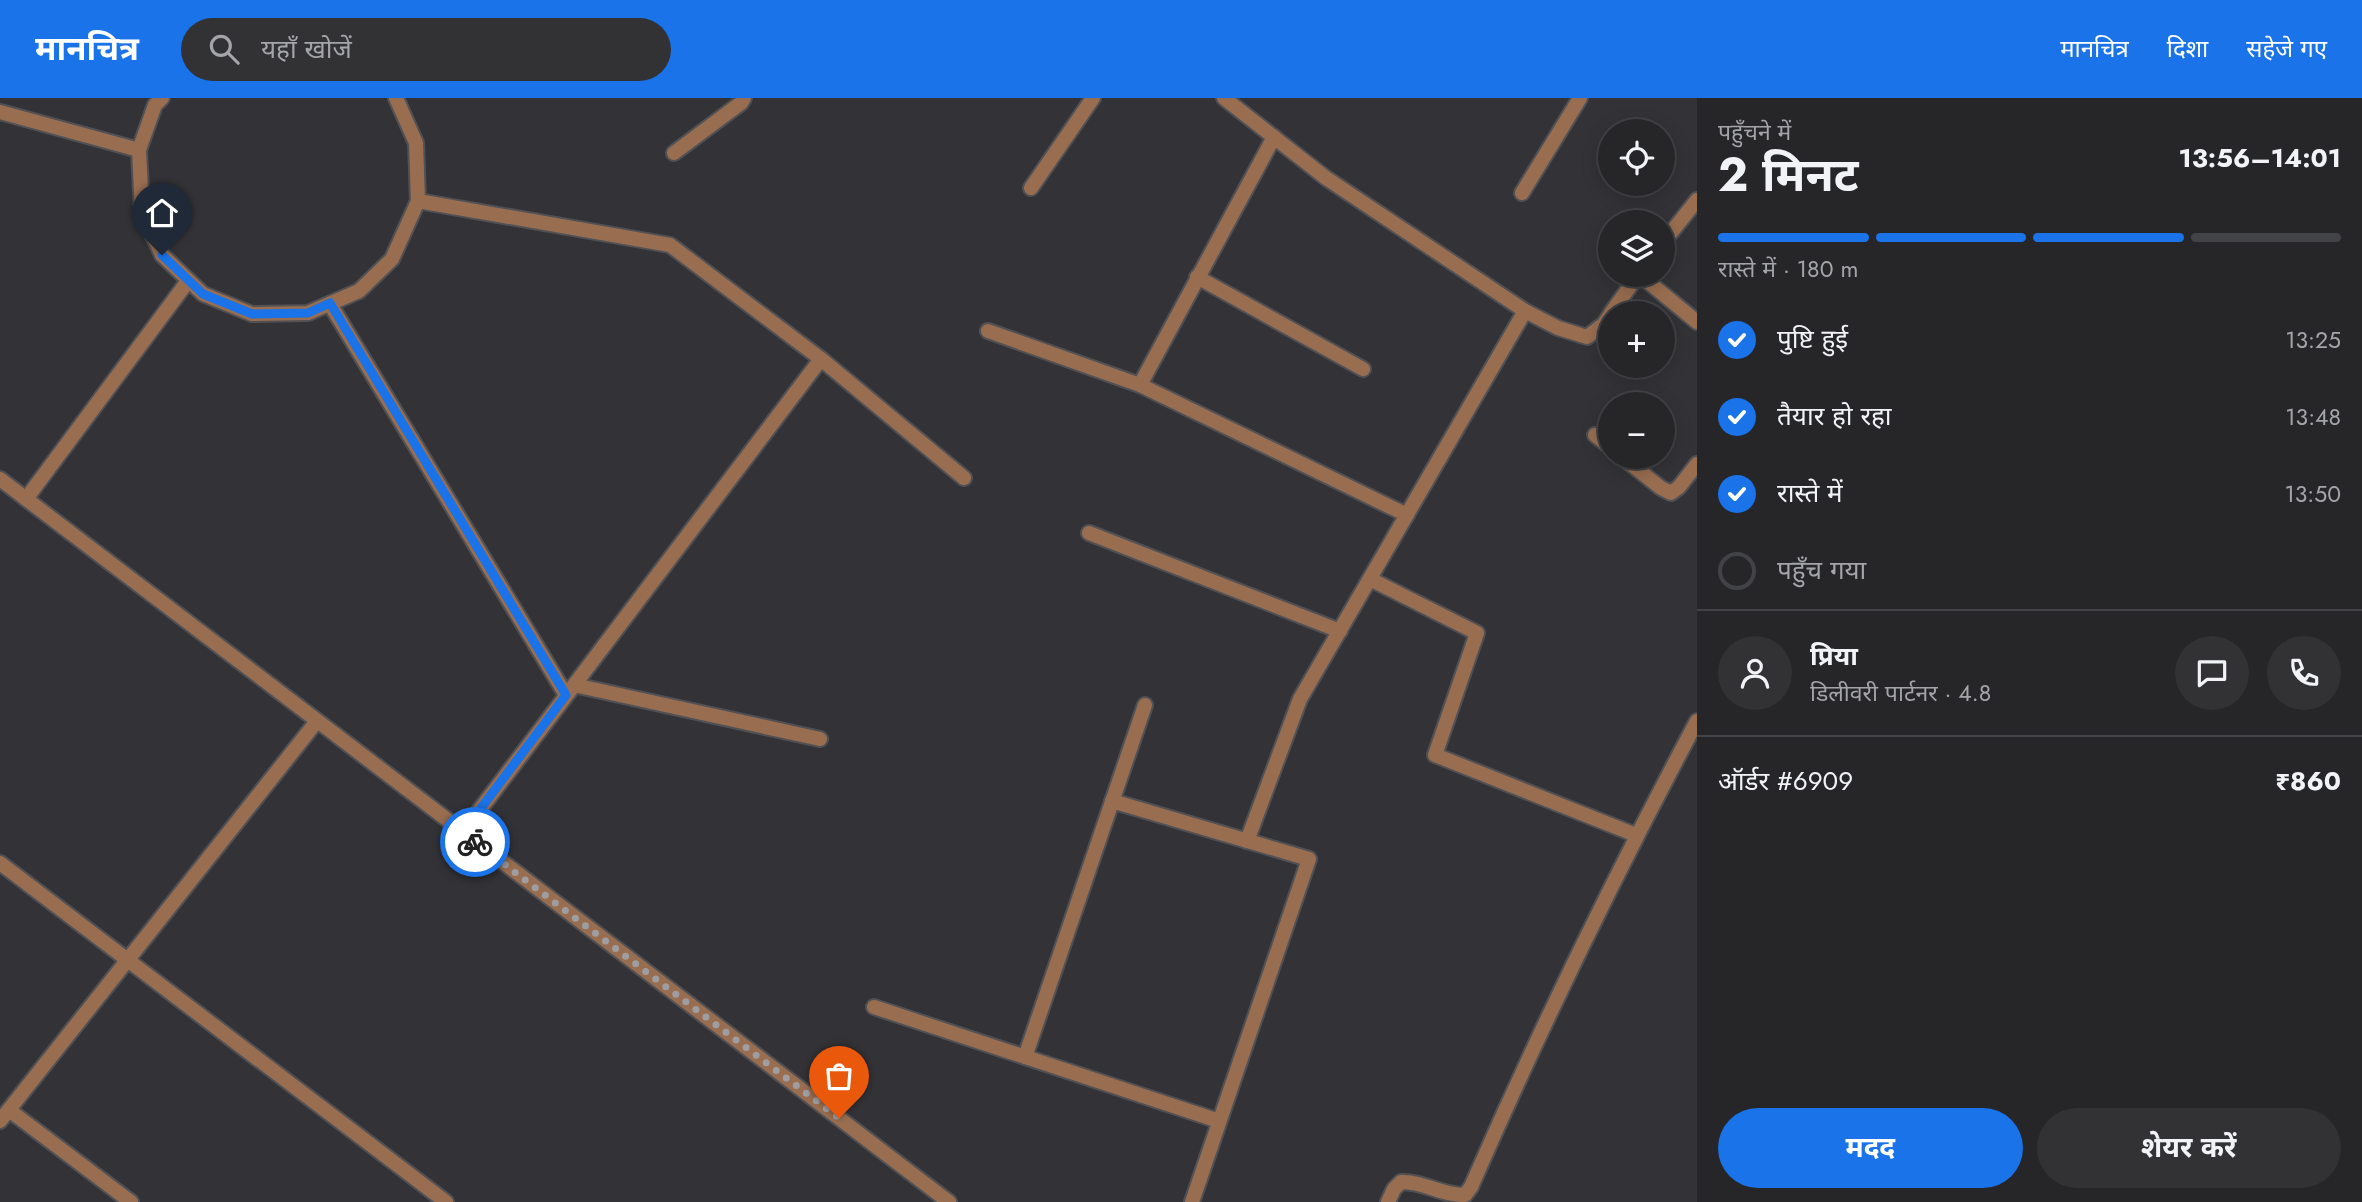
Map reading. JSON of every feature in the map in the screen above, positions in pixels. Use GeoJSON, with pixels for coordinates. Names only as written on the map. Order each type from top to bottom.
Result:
{"type":"FeatureCollection","features":[{"type":"Feature","properties":{"kind":"street"},"geometry":{"type":"LineString","coordinates":[[162,98],[155,105],[139,150],[142,212],[162,255],[188,281],[203,294],[252,314],[308,313],[359,291],[392,259],[418,201],[416,143],[396,98]]}},
{"type":"Feature","properties":{"kind":"street"},"geometry":{"type":"LineString","coordinates":[[674,153],[744,98]]}},
{"type":"Feature","properties":{"kind":"street"},"geometry":{"type":"LineString","coordinates":[[1031,188],[1093,98]]}},
{"type":"Feature","properties":{"kind":"street"},"geometry":{"type":"LineString","coordinates":[[1224,98],[1326,178],[1525,311],[1558,328],[1587,337],[1598,329]]}},
{"type":"Feature","properties":{"kind":"street"},"geometry":{"type":"LineString","coordinates":[[1522,193],[1580,98]]}},
{"type":"Feature","properties":{"kind":"street"},"geometry":{"type":"LineString","coordinates":[[0,112],[139,150]]}},
{"type":"Feature","properties":{"kind":"street"},"geometry":{"type":"LineString","coordinates":[[1140,385],[1274,136]]}},
{"type":"Feature","properties":{"kind":"street"},"geometry":{"type":"LineString","coordinates":[[1675,228],[1697,200]]}},
{"type":"Feature","properties":{"kind":"street"},"geometry":{"type":"LineString","coordinates":[[418,201],[670,244],[821,359],[964,478]]}},
{"type":"Feature","properties":{"kind":"street"},"geometry":{"type":"LineString","coordinates":[[1197,277],[1363,369]]}},
{"type":"Feature","properties":{"kind":"street"},"geometry":{"type":"LineString","coordinates":[[26,499],[188,281]]}},
{"type":"Feature","properties":{"kind":"street"},"geometry":{"type":"LineString","coordinates":[[1654,287],[1697,323]]}},
{"type":"Feature","properties":{"kind":"street"},"geometry":{"type":"LineString","coordinates":[[330,303],[570,690],[821,739]]}},
{"type":"Feature","properties":{"kind":"street"},"geometry":{"type":"LineString","coordinates":[[1247,841],[1300,699],[1525,311]]}},
{"type":"Feature","properties":{"kind":"street"},"geometry":{"type":"LineString","coordinates":[[988,331],[1140,385],[1407,515]]}},
{"type":"Feature","properties":{"kind":"street"},"geometry":{"type":"LineString","coordinates":[[463,832],[821,359]]}},
{"type":"Feature","properties":{"kind":"street"},"geometry":{"type":"LineString","coordinates":[[1637,469],[1671,493],[1697,464]]}},
{"type":"Feature","properties":{"kind":"street"},"geometry":{"type":"LineString","coordinates":[[0,479],[949,1202]]}},
{"type":"Feature","properties":{"kind":"street"},"geometry":{"type":"LineString","coordinates":[[1088,533],[1340,631]]}},
{"type":"Feature","properties":{"kind":"street"},"geometry":{"type":"LineString","coordinates":[[1370,579],[1477,633],[1434,755],[1636,835]]}},
{"type":"Feature","properties":{"kind":"street"},"geometry":{"type":"LineString","coordinates":[[1025,1057],[1145,705]]}},
{"type":"Feature","properties":{"kind":"street"},"geometry":{"type":"LineString","coordinates":[[131,1202],[4,1116],[317,721]]}},
{"type":"Feature","properties":{"kind":"street"},"geometry":{"type":"LineString","coordinates":[[1388,1202],[1394,1188],[1401,1182],[1413,1181],[1454,1195],[1465,1195],[1471,1187],[1636,835],[1697,721]]}},
{"type":"Feature","properties":{"kind":"street"},"geometry":{"type":"LineString","coordinates":[[1112,801],[1309,859],[1192,1202]]}},
{"type":"Feature","properties":{"kind":"street"},"geometry":{"type":"LineString","coordinates":[[0,863],[446,1202]]}},
{"type":"Feature","properties":{"kind":"street"},"geometry":{"type":"LineString","coordinates":[[874,1007],[1219,1121]]}},
{"type":"Feature","properties":{"kind":"way so far"},"geometry":{"type":"LineString","coordinates":[[475,842],[839,1118]]}},
{"type":"Feature","properties":{"kind":"route"},"geometry":{"type":"LineString","coordinates":[[162,255],[203,294],[252,314],[308,313],[330,303],[566,695],[463,832],[475,842]]}}]}
